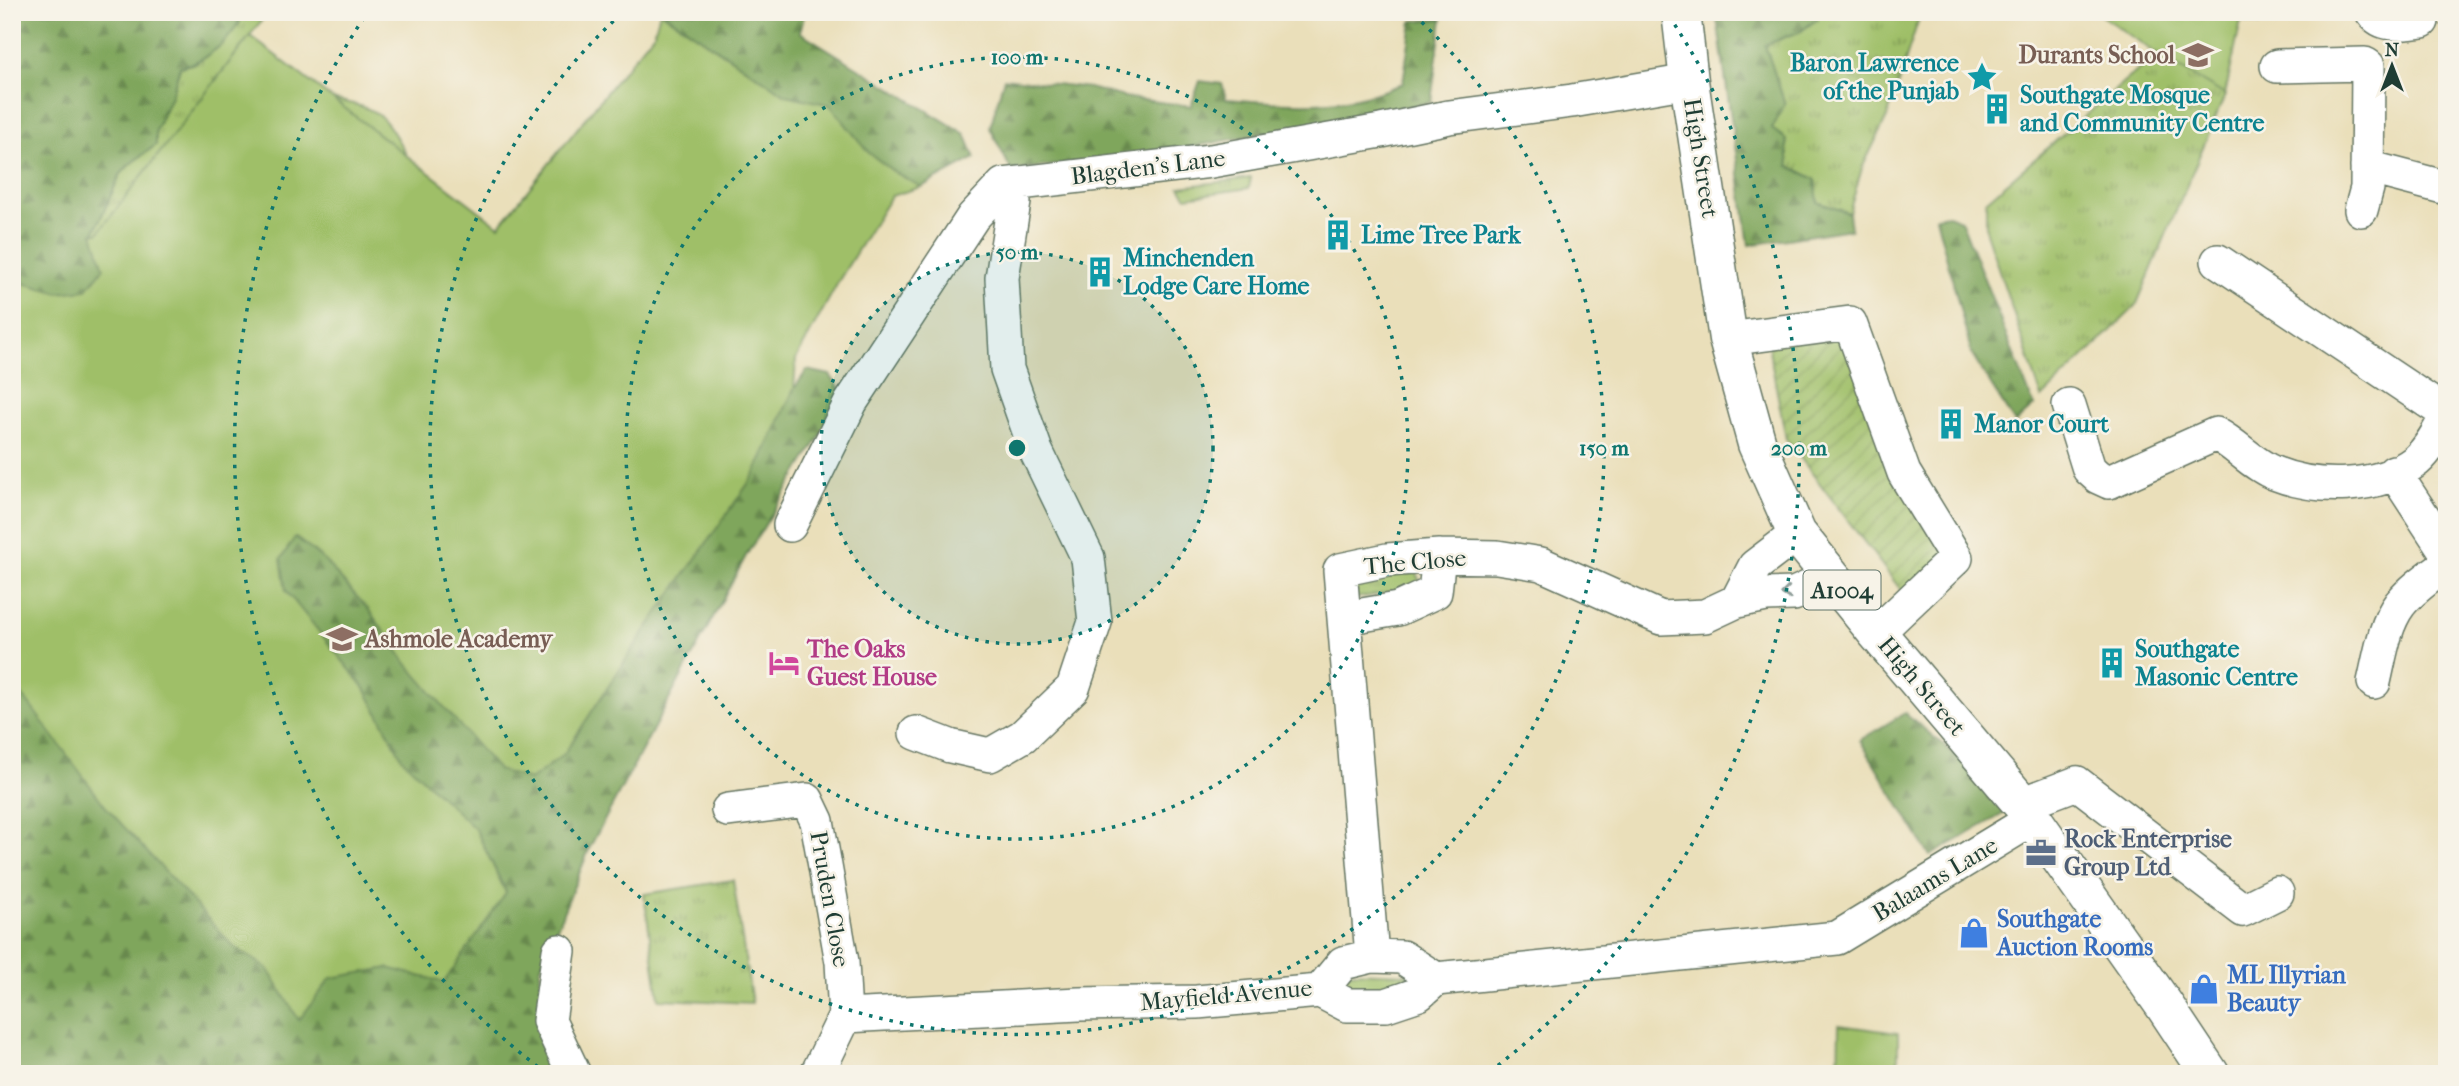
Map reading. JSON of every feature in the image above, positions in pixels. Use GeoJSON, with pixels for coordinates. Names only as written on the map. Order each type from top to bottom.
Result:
{"type":"FeatureCollection","features":[{"type":"Feature","properties":{"kind":"main road","name":"High Street"},"geometry":{"type":"LineString","coordinates":[[1681,12],[1728,339],[1757,444],[1797,534],[2027,811],[2164,1004],[2210,1074]]}},
{"type":"Feature","properties":{"kind":"street"},"geometry":{"type":"LineString","coordinates":[[2372,12],[2377,20],[2390,24],[2421,21]]}},
{"type":"Feature","properties":{"kind":"street"},"geometry":{"type":"LineString","coordinates":[[2277,66],[2368,66],[2367,188],[2361,210]]}},
{"type":"Feature","properties":{"kind":"street","name":"Blagden's Lane"},"geometry":{"type":"LineString","coordinates":[[1003,186],[1211,161],[1449,117],[1572,101],[1689,81]]}},
{"type":"Feature","properties":{"kind":"street"},"geometry":{"type":"LineString","coordinates":[[2367,167],[2447,188]]}},
{"type":"Feature","properties":{"kind":"street"},"geometry":{"type":"LineString","coordinates":[[790,525],[851,402],[973,217],[1003,186],[1014,202],[1002,278],[1007,369],[1035,451],[1088,558],[1095,622],[1073,688],[1023,736],[990,755],[950,746],[916,733]]}},
{"type":"Feature","properties":{"kind":"street"},"geometry":{"type":"LineString","coordinates":[[2069,405],[2089,469],[2109,482],[2216,433],[2241,454],[2273,473],[2302,481],[2333,485],[2366,482],[2395,472],[2416,460],[2435,438],[2447,415],[2218,261]]}},
{"type":"Feature","properties":{"kind":"street"},"geometry":{"type":"LineString","coordinates":[[1728,339],[1850,323],[1904,473],[1956,558],[1877,633]]}},
{"type":"Feature","properties":{"kind":"street"},"geometry":{"type":"LineString","coordinates":[[2395,472],[2447,553]]}},
{"type":"Feature","properties":{"kind":"street"},"geometry":{"type":"LineString","coordinates":[[1737,601],[1755,566],[1797,534]]}},
{"type":"Feature","properties":{"kind":"street"},"geometry":{"type":"LineString","coordinates":[[1344,618],[1398,609],[1435,592],[1439,556]]}},
{"type":"Feature","properties":{"kind":"street","name":"The Close"},"geometry":{"type":"LineString","coordinates":[[1372,956],[1340,570],[1387,560],[1439,556],[1497,557],[1541,564],[1661,618],[1704,616],[1737,601],[1766,595],[1794,594],[1831,577]]}},
{"type":"Feature","properties":{"kind":"street"},"geometry":{"type":"LineString","coordinates":[[2374,682],[2391,620],[2400,604],[2414,589],[2447,564]]}},
{"type":"Feature","properties":{"kind":"street","name":"Balaams Lane"},"geometry":{"type":"LineString","coordinates":[[1436,979],[1837,938],[2027,811],[2077,783],[2243,910],[2277,893]]}},
{"type":"Feature","properties":{"kind":"street","name":"Pruden Close"},"geometry":{"type":"LineString","coordinates":[[727,810],[807,800],[817,821],[842,962],[845,1016],[817,1074]]}},
{"type":"Feature","properties":{"kind":"street"},"geometry":{"type":"LineString","coordinates":[[559,951],[549,1021],[574,1074]]}},
{"type":"Feature","properties":{"kind":"street","name":"Mayfield Avenue"},"geometry":{"type":"LineString","coordinates":[[845,1016],[1079,1004],[1197,1002],[1320,991],[1343,963],[1372,956],[1402,957],[1436,979]]}},
{"type":"Feature","properties":{"kind":"street"},"geometry":{"type":"LineString","coordinates":[[1320,991],[1347,1004],[1386,1004],[1419,994],[1436,979]]}},
{"type":"Feature","properties":{"kind":"green space"},"geometry":{"type":"Polygon","coordinates":[[[12,12],[243,12],[233,31],[218,47],[200,60],[180,67],[156,130],[156,145],[120,175],[94,233],[104,268],[86,290],[59,293],[12,280],[12,12]]]}},
{"type":"Feature","properties":{"kind":"green space"},"geometry":{"type":"Polygon","coordinates":[[[243,12],[268,12],[98,233],[93,233],[120,175],[156,145],[156,130],[180,67],[196,63],[239,24],[243,12]]]}},
{"type":"Feature","properties":{"kind":"green space","name":"Ashmole Academy"},"geometry":{"type":"Polygon","coordinates":[[[660,12],[786,95],[830,105],[869,153],[894,172],[921,187],[891,196],[841,277],[796,359],[794,389],[754,475],[638,641],[564,754],[530,780],[498,770],[408,665],[368,609],[323,559],[295,537],[281,559],[286,591],[364,687],[403,760],[476,830],[506,893],[444,982],[388,968],[331,978],[299,1020],[267,968],[233,946],[106,807],[12,681],[12,280],[59,293],[86,290],[104,268],[93,233],[98,233],[250,36],[499,226],[654,33],[660,12]]]}},
{"type":"Feature","properties":{"kind":"green space"},"geometry":{"type":"Polygon","coordinates":[[[662,12],[805,12],[800,32],[965,134],[975,158],[921,187],[894,172],[869,153],[830,105],[786,95],[662,12]]]}},
{"type":"Feature","properties":{"kind":"green space"},"geometry":{"type":"Polygon","coordinates":[[[1716,12],[1816,12],[1817,19],[1801,31],[1765,45],[1785,104],[1772,129],[1786,139],[1789,166],[1815,179],[1818,202],[1849,213],[1851,229],[1749,245],[1716,12]]]}},
{"type":"Feature","properties":{"kind":"green space"},"geometry":{"type":"Polygon","coordinates":[[[1816,12],[1921,12],[1887,117],[1862,168],[1849,213],[1817,202],[1815,179],[1789,166],[1786,139],[1771,129],[1765,45],[1801,31],[1817,19],[1816,12]]]}},
{"type":"Feature","properties":{"kind":"green space","name":"Durants School"},"geometry":{"type":"Polygon","coordinates":[[[2096,12],[2259,12],[2259,24],[2241,21],[2225,95],[2157,54],[2096,12]]]}},
{"type":"Feature","properties":{"kind":"green space"},"geometry":{"type":"Polygon","coordinates":[[[1442,19],[1431,102],[1153,154],[1011,170],[990,128],[1004,78],[1089,88],[1128,98],[1191,106],[1200,81],[1222,84],[1226,99],[1316,103],[1359,98],[1403,83],[1412,21],[1442,19]]]}},
{"type":"Feature","properties":{"kind":"green space"},"geometry":{"type":"Polygon","coordinates":[[[2157,54],[2225,95],[2136,306],[2042,398],[1986,232],[1986,201],[2157,54]]]}},
{"type":"Feature","properties":{"kind":"green space"},"geometry":{"type":"Polygon","coordinates":[[[332,99],[361,106],[379,115],[392,130],[407,156],[332,99]]]}},
{"type":"Feature","properties":{"kind":"green space"},"geometry":{"type":"Polygon","coordinates":[[[1251,178],[1249,188],[1187,197],[1180,187],[1251,178]]]}},
{"type":"Feature","properties":{"kind":"green space"},"geometry":{"type":"Polygon","coordinates":[[[1948,215],[1961,220],[2034,406],[2015,423],[1972,355],[1936,217],[1948,215]]]}},
{"type":"Feature","properties":{"kind":"green space"},"geometry":{"type":"Polygon","coordinates":[[[1850,323],[1956,558],[1910,602],[1786,439],[1766,334],[1850,323]]]}},
{"type":"Feature","properties":{"kind":"green space"},"geometry":{"type":"Polygon","coordinates":[[[807,370],[830,375],[845,396],[747,554],[590,847],[540,969],[543,1027],[569,1074],[12,1074],[12,681],[233,946],[267,968],[299,1020],[330,978],[388,968],[444,982],[506,892],[476,830],[403,760],[364,687],[285,591],[281,559],[295,536],[323,559],[368,609],[408,665],[498,769],[530,780],[564,754],[638,641],[754,475],[794,389],[807,370]]]}},
{"type":"Feature","properties":{"kind":"green space"},"geometry":{"type":"Polygon","coordinates":[[[1417,570],[1419,582],[1409,590],[1356,598],[1348,583],[1417,570]]]}},
{"type":"Feature","properties":{"kind":"green space"},"geometry":{"type":"Polygon","coordinates":[[[1905,713],[1982,777],[2008,811],[1930,856],[1860,740],[1905,713]]]}},
{"type":"Feature","properties":{"kind":"green space"},"geometry":{"type":"Polygon","coordinates":[[[733,880],[752,1003],[659,999],[644,894],[733,880]]]}},
{"type":"Feature","properties":{"kind":"green space"},"geometry":{"type":"Polygon","coordinates":[[[1352,972],[1408,974],[1408,985],[1349,995],[1338,980],[1352,972]]]}},
{"type":"Feature","properties":{"kind":"green space"},"geometry":{"type":"Polygon","coordinates":[[[1839,1025],[1898,1033],[1898,1074],[1838,1074],[1839,1025]]]}},
{"type":"Feature","properties":{"kind":"place","name":"Durants School"},"geometry":{"type":"Point","coordinates":[2198,55]}},
{"type":"Feature","properties":{"kind":"place","name":"Baron Lawrence of the Punjab"},"geometry":{"type":"Point","coordinates":[1982,77]}},
{"type":"Feature","properties":{"kind":"place","name":"Southgate Mosque and Community Centre"},"geometry":{"type":"Point","coordinates":[1997,109]}},
{"type":"Feature","properties":{"kind":"place","name":"Lime Tree Park"},"geometry":{"type":"Point","coordinates":[1338,235]}},
{"type":"Feature","properties":{"kind":"place","name":"Minchenden Lodge Care Home"},"geometry":{"type":"Point","coordinates":[1100,272]}},
{"type":"Feature","properties":{"kind":"place","name":"Manor Court"},"geometry":{"type":"Point","coordinates":[1951,424]}},
{"type":"Feature","properties":{"kind":"place","name":"Ashmole Academy"},"geometry":{"type":"Point","coordinates":[342,639]}},
{"type":"Feature","properties":{"kind":"place","name":"The Oaks Guest House"},"geometry":{"type":"Point","coordinates":[784,663]}},
{"type":"Feature","properties":{"kind":"place","name":"Southgate Masonic Centre"},"geometry":{"type":"Point","coordinates":[2112,663]}},
{"type":"Feature","properties":{"kind":"place","name":"Rock Enterprise Group Ltd"},"geometry":{"type":"Point","coordinates":[2041,853]}},
{"type":"Feature","properties":{"kind":"place","name":"Southgate Auction Rooms"},"geometry":{"type":"Point","coordinates":[1974,933]}},
{"type":"Feature","properties":{"kind":"place","name":"ML Illyrian Beauty"},"geometry":{"type":"Point","coordinates":[2204,989]}}]}
